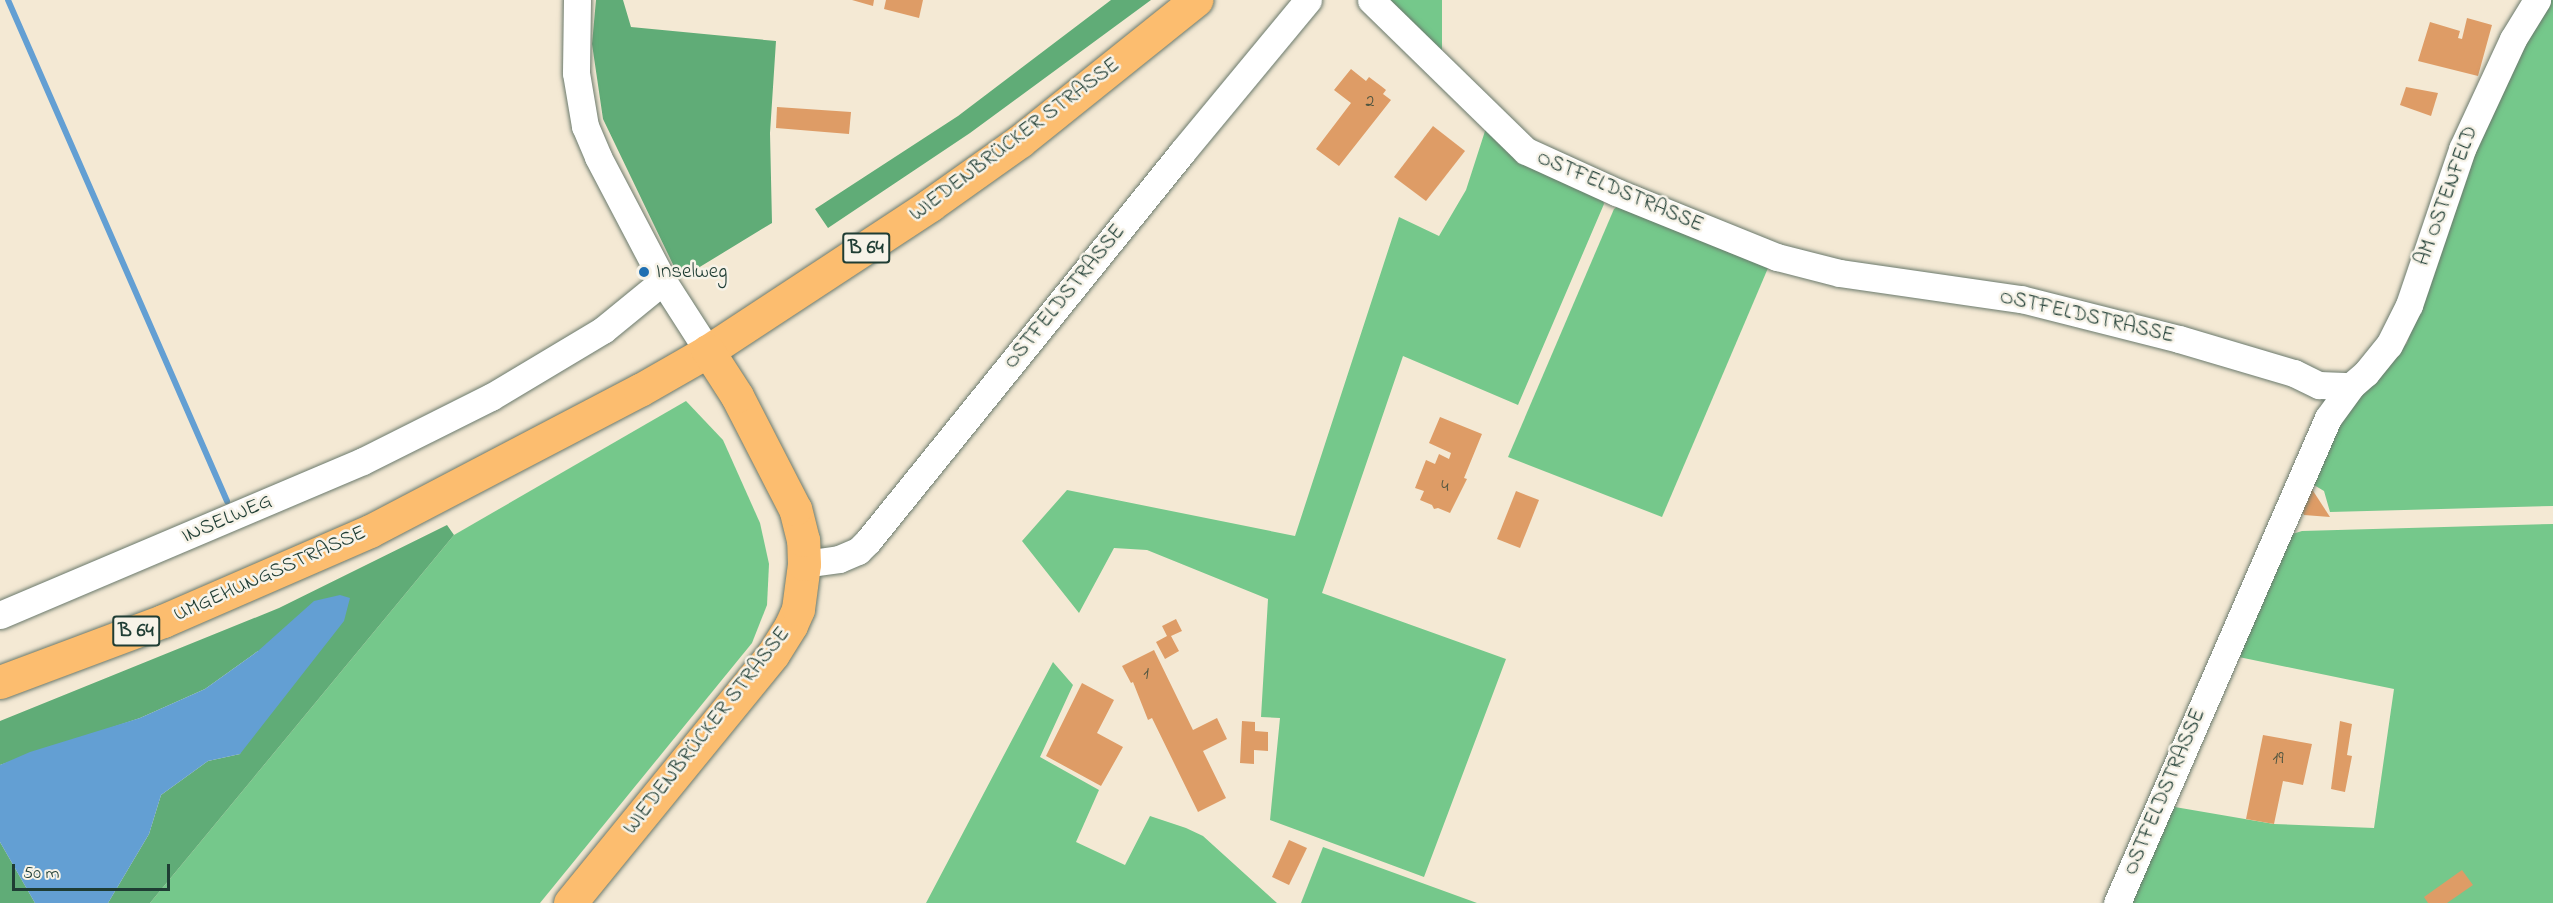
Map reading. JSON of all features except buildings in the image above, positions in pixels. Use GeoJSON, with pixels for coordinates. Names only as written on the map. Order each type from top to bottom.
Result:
{"type":"FeatureCollection","features":[{"type":"Feature","properties":{"kind":"main road","name":"WIEDENBRÜCKER STRASSE"},"geometry":{"type":"LineString","coordinates":[[468,482],[708,351],[930,205],[1020,141],[1196,0]]}},
{"type":"Feature","properties":{"kind":"main road","name":"WIEDENBRÜCKER STRASSE"},"geometry":{"type":"LineString","coordinates":[[570,903],[782,640],[798,609],[804,564],[801,529],[786,488],[737,396],[708,351]]}},
{"type":"Feature","properties":{"kind":"main road","name":"UMGEHUNGSSTRASSE"},"geometry":{"type":"LineString","coordinates":[[0,682],[163,621],[271,576],[468,482]]}},
{"type":"Feature","properties":{"kind":"street"},"geometry":{"type":"LineString","coordinates":[[577,0],[576,73],[585,126],[598,156],[663,281],[708,351]]}},
{"type":"Feature","properties":{"kind":"street","name":"OSTFELDSTRASSE"},"geometry":{"type":"LineString","coordinates":[[804,564],[839,559],[858,551],[868,541],[1168,169],[1308,0]]}},
{"type":"Feature","properties":{"kind":"street","name":"OSTFELDSTRASSE"},"geometry":{"type":"LineString","coordinates":[[1371,0],[1526,151],[1627,196],[1777,257],[1840,273],[2021,299],[2179,339],[2294,373],[2319,385]]}},
{"type":"Feature","properties":{"kind":"street","name":"AM OSTENFELD"},"geometry":{"type":"LineString","coordinates":[[2328,418],[2351,386],[2366,373],[2389,345],[2409,305],[2462,149],[2512,39],[2537,0]]}},
{"type":"Feature","properties":{"kind":"street","name":"INSELWEG"},"geometry":{"type":"LineString","coordinates":[[0,615],[363,462],[491,397],[603,330],[663,281]]}},
{"type":"Feature","properties":{"kind":"street"},"geometry":{"type":"LineString","coordinates":[[2328,418],[2319,385],[2351,386]]}},
{"type":"Feature","properties":{"kind":"street","name":"OSTFELDSTRASSE"},"geometry":{"type":"LineString","coordinates":[[2117,903],[2328,418]]}},
{"type":"Feature","properties":{"kind":"green space"},"geometry":{"type":"Polygon","coordinates":[[[596,0],[623,0],[631,27],[776,41],[770,133],[772,223],[680,279],[603,119],[592,44],[596,0]]]}},
{"type":"Feature","properties":{"kind":"green space"},"geometry":{"type":"Polygon","coordinates":[[[1111,0],[1151,0],[970,133],[828,228],[815,209],[958,116],[1111,0]]]}},
{"type":"Feature","properties":{"kind":"green space"},"geometry":{"type":"Polygon","coordinates":[[[1385,0],[1442,0],[1442,57],[1385,0]]]}},
{"type":"Feature","properties":{"kind":"green space"},"geometry":{"type":"Polygon","coordinates":[[[2548,0],[2553,0],[2553,506],[2330,512],[2324,491],[2309,482],[2336,424],[2407,343],[2472,151],[2548,0]]]}},
{"type":"Feature","properties":{"kind":"green space"},"geometry":{"type":"Polygon","coordinates":[[[1486,128],[1601,192],[1604,204],[1518,405],[1403,356],[1322,593],[1506,659],[1424,877],[1270,820],[1280,718],[1261,717],[1268,599],[1147,550],[1114,548],[1079,613],[1022,541],[1067,490],[1295,536],[1399,217],[1439,236],[1466,190],[1486,128]]]}},
{"type":"Feature","properties":{"kind":"green space"},"geometry":{"type":"Polygon","coordinates":[[[1624,202],[1771,261],[1662,517],[1508,457],[1614,209],[1624,202]]]}},
{"type":"Feature","properties":{"kind":"green space"},"geometry":{"type":"Polygon","coordinates":[[[686,401],[723,440],[760,523],[769,564],[767,605],[752,643],[540,903],[150,903],[454,535],[686,401]]]}},
{"type":"Feature","properties":{"kind":"green space"},"geometry":{"type":"Polygon","coordinates":[[[2553,524],[2553,903],[2127,903],[2169,806],[2274,824],[2374,828],[2394,689],[2234,656],[2286,536],[2302,531],[2553,524]]]}},
{"type":"Feature","properties":{"kind":"green space"},"geometry":{"type":"Polygon","coordinates":[[[447,525],[454,535],[150,903],[108,903],[149,834],[161,795],[208,761],[240,754],[258,651],[205,689],[140,718],[0,765],[0,721],[279,608],[447,525]]]}},
{"type":"Feature","properties":{"kind":"green space"},"geometry":{"type":"Polygon","coordinates":[[[1053,662],[1073,685],[1040,757],[1099,790],[1076,842],[1125,865],[1150,816],[1203,836],[1277,903],[926,903],[1053,662]]]}},
{"type":"Feature","properties":{"kind":"green space"},"geometry":{"type":"Polygon","coordinates":[[[0,842],[35,903],[0,903],[0,842]]]}},
{"type":"Feature","properties":{"kind":"green space"},"geometry":{"type":"Polygon","coordinates":[[[1323,847],[1477,903],[1301,903],[1323,847]]]}},
{"type":"Feature","properties":{"kind":"water"},"geometry":{"type":"Polygon","coordinates":[[[340,595],[350,598],[344,621],[240,754],[208,761],[161,795],[149,834],[108,903],[35,903],[0,842],[0,765],[30,752],[140,718],[205,689],[258,651],[314,601],[340,595]]]}},
{"type":"Feature","properties":{"kind":"waterway"},"geometry":{"type":"LineString","coordinates":[[8,0],[227,501]]}},
{"type":"Feature","properties":{"kind":"place","name":"Inselweg"},"geometry":{"type":"Point","coordinates":[644,272]}}]}
